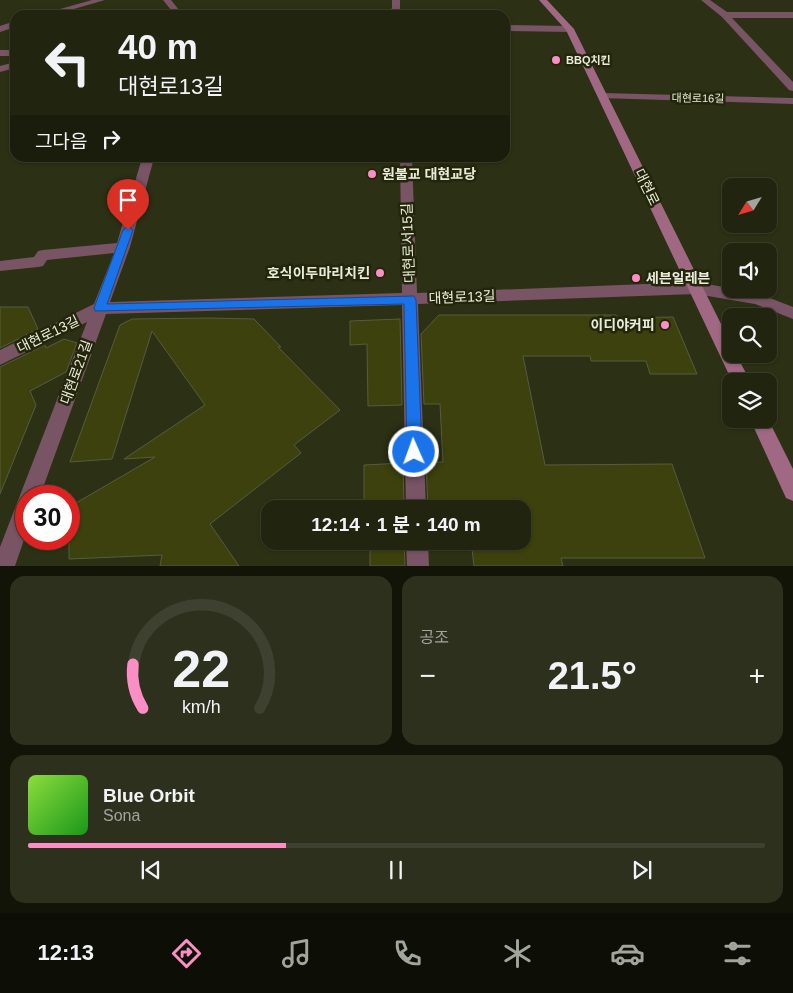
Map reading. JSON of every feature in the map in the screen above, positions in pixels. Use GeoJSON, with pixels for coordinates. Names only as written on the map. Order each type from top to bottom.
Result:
{"type":"FeatureCollection","features":[{"type":"Feature","properties":{"kind":"main road","name":"대현로"},"geometry":{"type":"LineString","coordinates":[[543,0],[570,29],[737,373]]}},
{"type":"Feature","properties":{"kind":"main road"},"geometry":{"type":"LineString","coordinates":[[763,428],[793,491]]}},
{"type":"Feature","properties":{"kind":"street"},"geometry":{"type":"LineString","coordinates":[[62,10],[101,0]]}},
{"type":"Feature","properties":{"kind":"street"},"geometry":{"type":"LineString","coordinates":[[167,0],[175,10]]}},
{"type":"Feature","properties":{"kind":"street"},"geometry":{"type":"LineString","coordinates":[[705,0],[725,15],[793,88]]}},
{"type":"Feature","properties":{"kind":"street"},"geometry":{"type":"LineString","coordinates":[[725,15],[793,15]]}},
{"type":"Feature","properties":{"kind":"street"},"geometry":{"type":"LineString","coordinates":[[510,28],[570,29]]}},
{"type":"Feature","properties":{"kind":"street","name":"대현로16길"},"geometry":{"type":"LineString","coordinates":[[602,96],[793,101]]}},
{"type":"Feature","properties":{"kind":"street","name":"대현로21길"},"geometry":{"type":"LineString","coordinates":[[34,485],[123,248],[147,162]]}},
{"type":"Feature","properties":{"kind":"street","name":"대현로서15길"},"geometry":{"type":"LineString","coordinates":[[406,162],[416,500]]}},
{"type":"Feature","properties":{"kind":"street"},"geometry":{"type":"LineString","coordinates":[[0,266],[38,262],[42,255],[123,248]]}},
{"type":"Feature","properties":{"kind":"street","name":"대현로13길"},"geometry":{"type":"LineString","coordinates":[[0,358],[100,308],[410,300],[696,288],[757,299],[793,313]]}},
{"type":"Feature","properties":{"kind":"street"},"geometry":{"type":"LineString","coordinates":[[4,566],[15,536]]}},
{"type":"Feature","properties":{"kind":"street"},"geometry":{"type":"LineString","coordinates":[[417,550],[418,566]]}},
{"type":"Feature","properties":{"kind":"building"},"geometry":{"type":"Polygon","coordinates":[[[0,307],[28,307],[38,329],[0,348],[0,307]]]}},
{"type":"Feature","properties":{"kind":"building"},"geometry":{"type":"Polygon","coordinates":[[[439,315],[616,315],[617,318],[673,317],[697,374],[650,374],[646,361],[591,361],[590,356],[523,356],[545,465],[672,464],[705,558],[561,558],[563,566],[474,566],[472,550],[531,550],[531,500],[428,500],[426,463],[443,462],[440,404],[424,404],[421,334],[439,315]]]}},
{"type":"Feature","properties":{"kind":"building"},"geometry":{"type":"Polygon","coordinates":[[[132,319],[254,319],[281,347],[278,347],[340,410],[294,445],[301,453],[210,524],[239,566],[160,566],[162,555],[69,559],[69,550],[80,550],[80,501],[155,457],[124,459],[205,405],[152,331],[112,459],[70,462],[120,325],[132,319]]]}},
{"type":"Feature","properties":{"kind":"building"},"geometry":{"type":"Polygon","coordinates":[[[400,319],[402,405],[368,406],[367,344],[350,345],[350,321],[400,319]]]}},
{"type":"Feature","properties":{"kind":"building"},"geometry":{"type":"Polygon","coordinates":[[[64,339],[77,343],[66,372],[30,391],[36,405],[0,494],[0,367],[45,345],[46,348],[64,339]]]}},
{"type":"Feature","properties":{"kind":"building"},"geometry":{"type":"Polygon","coordinates":[[[403,463],[404,500],[364,500],[364,465],[403,463]]]}},
{"type":"Feature","properties":{"kind":"building"},"geometry":{"type":"Polygon","coordinates":[[[370,550],[404,550],[405,566],[370,566],[370,550]]]}},
{"type":"Feature","properties":{"kind":"place","name":"BBQ치킨"},"geometry":{"type":"Point","coordinates":[556,60]}},
{"type":"Feature","properties":{"kind":"place","name":"원불교 대현교당"},"geometry":{"type":"Point","coordinates":[372,174]}},
{"type":"Feature","properties":{"kind":"place","name":"호식이두마리치킨"},"geometry":{"type":"Point","coordinates":[380,273]}},
{"type":"Feature","properties":{"kind":"place","name":"세븐일레븐"},"geometry":{"type":"Point","coordinates":[636,278]}},
{"type":"Feature","properties":{"kind":"place","name":"이디야커피"},"geometry":{"type":"Point","coordinates":[665,325]}},
{"type":"Feature","properties":{"kind":"route"},"geometry":{"type":"LineString","coordinates":[[128,230],[100,308],[410,300],[414,452]]}}]}
